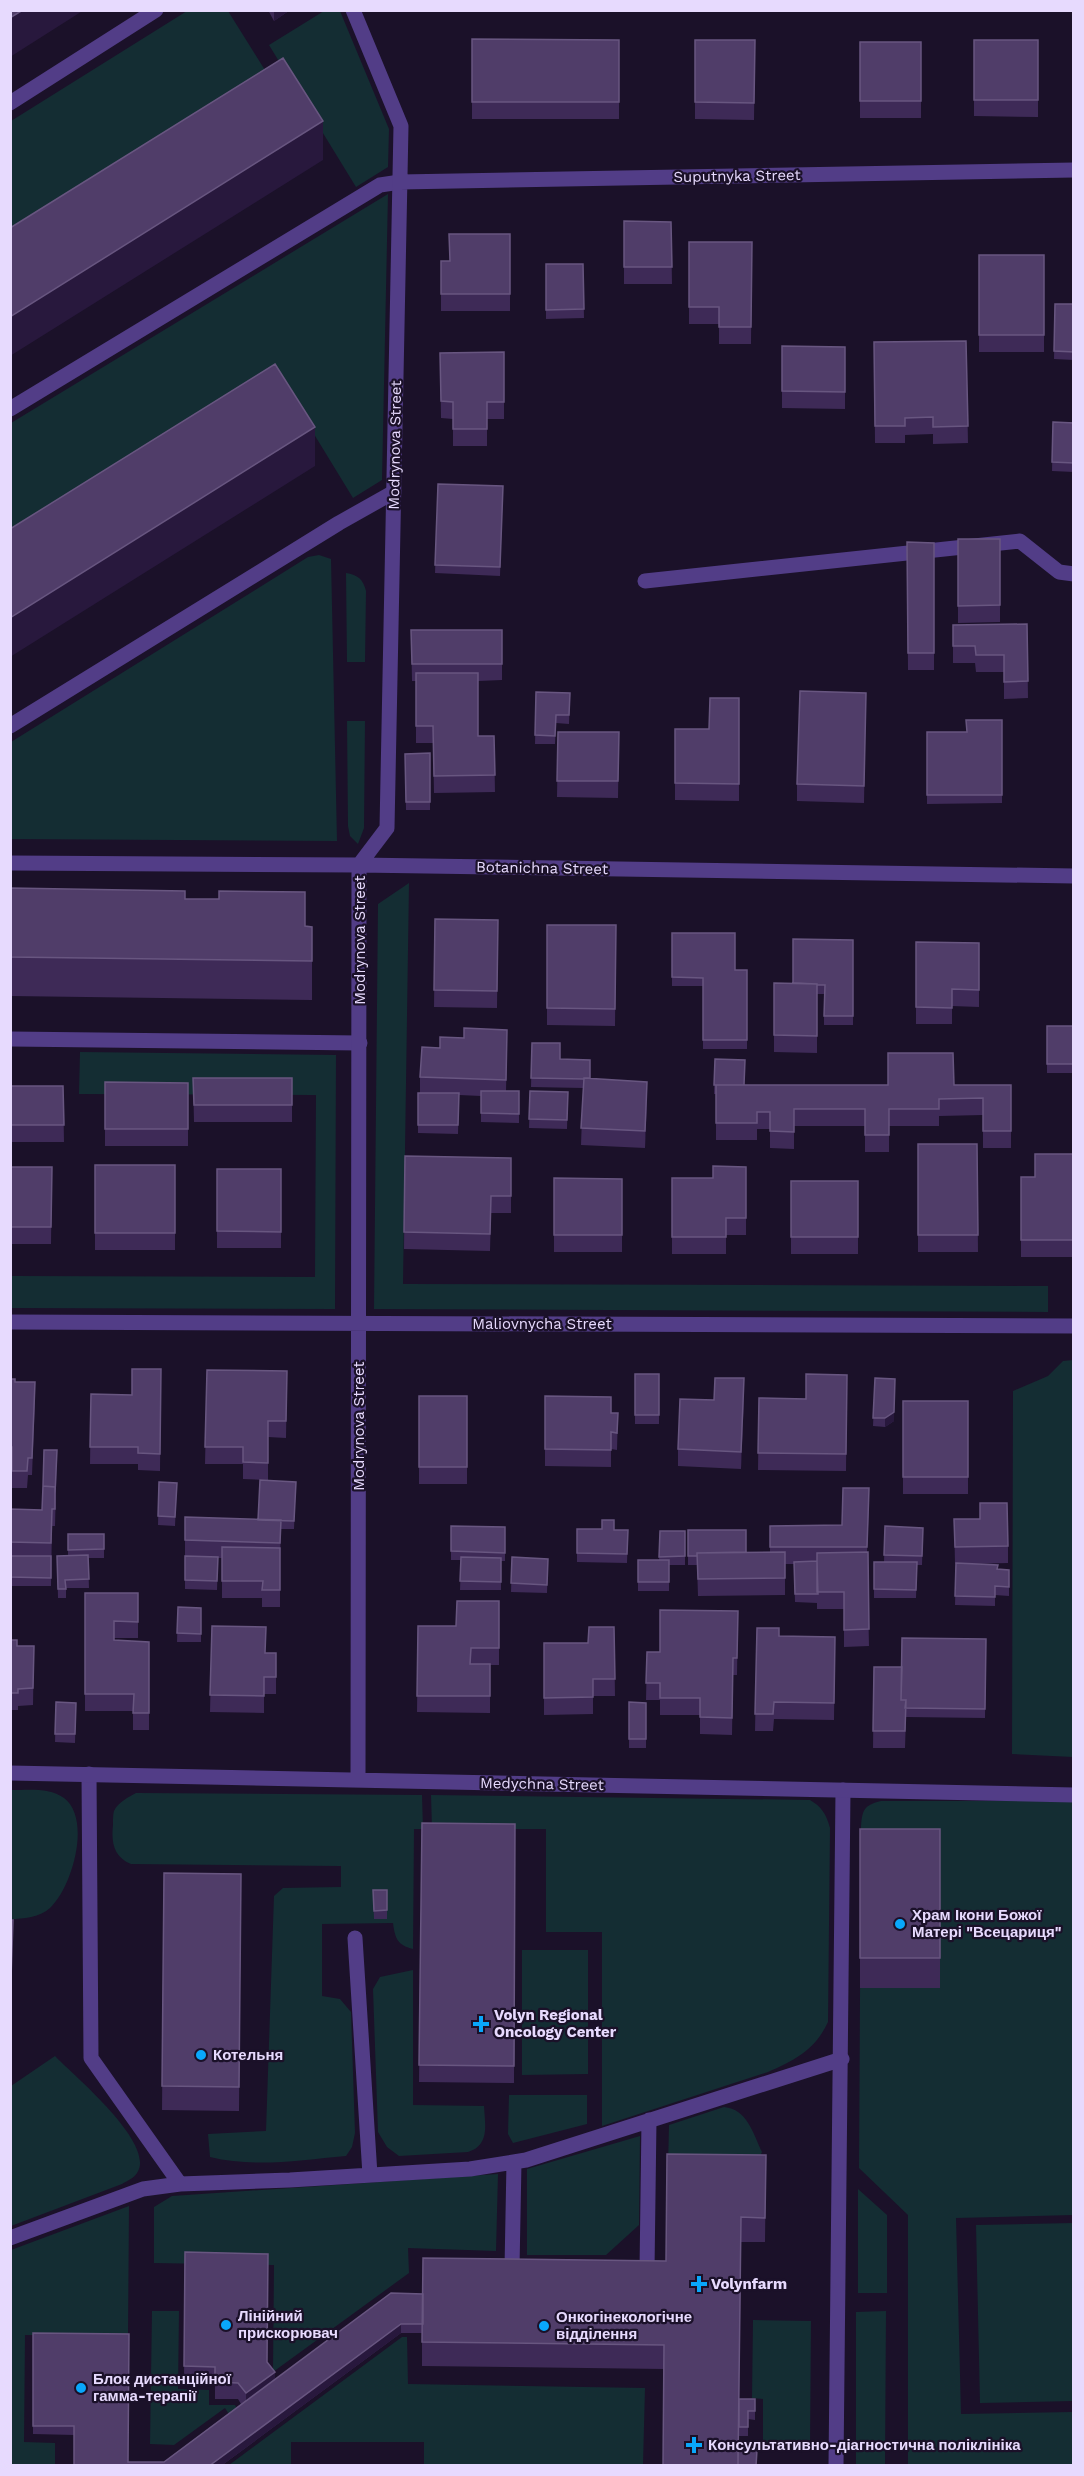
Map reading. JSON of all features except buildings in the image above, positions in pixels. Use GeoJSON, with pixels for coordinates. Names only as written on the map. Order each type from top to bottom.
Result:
{"type":"FeatureCollection","features":[{"type":"Feature","properties":{"kind":"street"},"geometry":{"type":"LineString","coordinates":[[10,103],[156,10]]}},
{"type":"Feature","properties":{"kind":"street","name":"Modrynova Street"},"geometry":{"type":"LineString","coordinates":[[353,10],[401,126],[387,828],[359,865],[358,1780]]}},
{"type":"Feature","properties":{"kind":"street","name":"Suputnyka Street"},"geometry":{"type":"LineString","coordinates":[[10,409],[380,185],[400,182],[1074,170]]}},
{"type":"Feature","properties":{"kind":"street"},"geometry":{"type":"LineString","coordinates":[[10,726],[339,523],[394,492]]}},
{"type":"Feature","properties":{"kind":"street"},"geometry":{"type":"LineString","coordinates":[[645,581],[1020,541],[1059,572],[1074,574]]}},
{"type":"Feature","properties":{"kind":"street","name":"Botanichna Street"},"geometry":{"type":"LineString","coordinates":[[10,863],[359,865],[1074,876]]}},
{"type":"Feature","properties":{"kind":"street"},"geometry":{"type":"LineString","coordinates":[[10,1039],[360,1043]]}},
{"type":"Feature","properties":{"kind":"street","name":"Maliovnycha Street"},"geometry":{"type":"LineString","coordinates":[[10,1322],[1074,1326]]}},
{"type":"Feature","properties":{"kind":"street","name":"Medychna Street"},"geometry":{"type":"LineString","coordinates":[[10,1773],[1074,1795]]}},
{"type":"Feature","properties":{"kind":"street"},"geometry":{"type":"LineString","coordinates":[[89,1774],[91,2058],[180,2184]]}},
{"type":"Feature","properties":{"kind":"street"},"geometry":{"type":"LineString","coordinates":[[836,2466],[843,1790]]}},
{"type":"Feature","properties":{"kind":"street"},"geometry":{"type":"LineString","coordinates":[[355,1938],[370,2175]]}},
{"type":"Feature","properties":{"kind":"street"},"geometry":{"type":"LineString","coordinates":[[10,2238],[143,2189],[180,2184],[470,2169],[513,2162],[842,2059]]}},
{"type":"Feature","properties":{"kind":"street"},"geometry":{"type":"LineString","coordinates":[[625,2270],[647,2270],[649,2120]]}},
{"type":"Feature","properties":{"kind":"street"},"geometry":{"type":"LineString","coordinates":[[513,2162],[512,2268],[535,2268]]}},
{"type":"Feature","properties":{"kind":"green space"},"geometry":{"type":"Polygon","coordinates":[[[187,11],[228,11],[268,75],[11,237],[11,121],[187,11]]]}},
{"type":"Feature","properties":{"kind":"green space"},"geometry":{"type":"Polygon","coordinates":[[[324,11],[340,11],[389,129],[388,167],[356,187],[269,45],[324,11]]]}},
{"type":"Feature","properties":{"kind":"green space"},"geometry":{"type":"Polygon","coordinates":[[[388,194],[382,480],[353,498],[284,385],[11,551],[11,423],[388,194]]]}},
{"type":"Feature","properties":{"kind":"green space"},"geometry":{"type":"Polygon","coordinates":[[[319,555],[331,559],[337,841],[11,839],[11,742],[308,557],[319,555]]]}},
{"type":"Feature","properties":{"kind":"green space"},"geometry":{"type":"Polygon","coordinates":[[[346,573],[359,578],[366,591],[365,662],[347,662],[346,573]]]}},
{"type":"Feature","properties":{"kind":"green space"},"geometry":{"type":"Polygon","coordinates":[[[347,721],[365,721],[364,828],[358,844],[350,836],[348,826],[347,721]]]}},
{"type":"Feature","properties":{"kind":"green space"},"geometry":{"type":"Polygon","coordinates":[[[409,883],[403,1284],[1048,1286],[1048,1312],[374,1309],[378,904],[409,883]]]}},
{"type":"Feature","properties":{"kind":"green space"},"geometry":{"type":"Polygon","coordinates":[[[80,1052],[336,1055],[335,1309],[11,1308],[11,1276],[315,1277],[316,1095],[79,1094],[80,1052]]]}},
{"type":"Feature","properties":{"kind":"green space"},"geometry":{"type":"Polygon","coordinates":[[[1073,1360],[1073,1757],[1012,1754],[1013,1391],[1048,1376],[1063,1361],[1073,1360]]]}},
{"type":"Feature","properties":{"kind":"green space"},"geometry":{"type":"Polygon","coordinates":[[[11,1790],[52,1792],[64,1798],[72,1808],[77,1821],[78,1837],[71,1870],[58,1898],[50,1908],[42,1914],[11,1919],[11,1790]]]}},
{"type":"Feature","properties":{"kind":"green space"},"geometry":{"type":"Polygon","coordinates":[[[136,1793],[422,1795],[423,1829],[414,1829],[413,1949],[398,1940],[393,1923],[322,1924],[322,1996],[340,1999],[351,2012],[355,2133],[352,2147],[346,2156],[261,2163],[227,2160],[210,2157],[208,2134],[266,2131],[274,1896],[283,1888],[341,1887],[341,1866],[131,1864],[125,1861],[115,1849],[113,1816],[118,1805],[136,1793]]]}},
{"type":"Feature","properties":{"kind":"green space"},"geometry":{"type":"Polygon","coordinates":[[[431,1795],[810,1800],[823,1811],[830,1828],[828,2022],[823,2032],[803,2053],[768,2072],[602,2126],[602,1932],[546,1932],[546,1829],[432,1829],[431,1795]]]}},
{"type":"Feature","properties":{"kind":"green space"},"geometry":{"type":"Polygon","coordinates":[[[881,1801],[1073,1801],[1073,2215],[956,2218],[961,2414],[1073,2412],[1073,2465],[908,2465],[908,2215],[859,2168],[861,1828],[865,1809],[881,1801]]]}},
{"type":"Feature","properties":{"kind":"green space"},"geometry":{"type":"Polygon","coordinates":[[[522,1950],[588,1950],[588,2074],[522,2075],[522,1950]]]}},
{"type":"Feature","properties":{"kind":"green space"},"geometry":{"type":"Polygon","coordinates":[[[413,1970],[413,2105],[484,2106],[485,2134],[480,2145],[468,2152],[399,2156],[387,2147],[378,2132],[373,1989],[380,1977],[413,1970]]]}},
{"type":"Feature","properties":{"kind":"green space"},"geometry":{"type":"Polygon","coordinates":[[[55,2056],[125,2128],[135,2145],[140,2160],[137,2173],[122,2184],[11,2226],[11,2086],[55,2056]]]}},
{"type":"Feature","properties":{"kind":"green space"},"geometry":{"type":"Polygon","coordinates":[[[509,2095],[587,2095],[587,2124],[513,2143],[508,2134],[509,2095]]]}},
{"type":"Feature","properties":{"kind":"green space"},"geometry":{"type":"Polygon","coordinates":[[[724,2107],[738,2112],[752,2130],[762,2152],[755,2166],[668,2167],[669,2125],[724,2107]]]}},
{"type":"Feature","properties":{"kind":"green space"},"geometry":{"type":"Polygon","coordinates":[[[640,2136],[639,2225],[606,2255],[527,2255],[527,2169],[640,2136]]]}},
{"type":"Feature","properties":{"kind":"green space"},"geometry":{"type":"Polygon","coordinates":[[[498,2174],[496,2251],[408,2248],[409,2273],[273,2372],[274,2265],[154,2263],[154,2207],[172,2196],[498,2174]]]}},
{"type":"Feature","properties":{"kind":"green space"},"geometry":{"type":"Polygon","coordinates":[[[858,2189],[887,2215],[887,2293],[858,2293],[858,2189]]]}},
{"type":"Feature","properties":{"kind":"green space"},"geometry":{"type":"Polygon","coordinates":[[[129,2206],[128,2335],[25,2335],[24,2442],[55,2443],[55,2465],[11,2466],[11,2250],[129,2206]]]}},
{"type":"Feature","properties":{"kind":"green space"},"geometry":{"type":"Polygon","coordinates":[[[1073,2223],[1073,2401],[980,2403],[976,2225],[1073,2223]]]}},
{"type":"Feature","properties":{"kind":"green space"},"geometry":{"type":"Polygon","coordinates":[[[152,2311],[179,2311],[178,2389],[209,2390],[209,2405],[235,2405],[238,2410],[230,2416],[225,2408],[174,2445],[150,2444],[152,2311]]]}},
{"type":"Feature","properties":{"kind":"green space"},"geometry":{"type":"Polygon","coordinates":[[[886,2311],[885,2465],[856,2465],[856,2312],[886,2311]]]}},
{"type":"Feature","properties":{"kind":"green space"},"geometry":{"type":"Polygon","coordinates":[[[753,2320],[811,2321],[810,2450],[763,2449],[763,2399],[752,2398],[753,2320]]]}},
{"type":"Feature","properties":{"kind":"green space"},"geometry":{"type":"Polygon","coordinates":[[[402,2337],[407,2337],[408,2384],[645,2388],[643,2465],[424,2465],[424,2442],[291,2442],[291,2465],[229,2465],[402,2337]]]}},
{"type":"Feature","properties":{"kind":"place","name":"Храм Ікони Божої Матері \"Всецариця\""},"geometry":{"type":"Point","coordinates":[900,1924]}},
{"type":"Feature","properties":{"kind":"place","name":"Volyn Regional Oncology Center"},"geometry":{"type":"Point","coordinates":[481,2024]}},
{"type":"Feature","properties":{"kind":"place","name":"Котельня"},"geometry":{"type":"Point","coordinates":[201,2055]}},
{"type":"Feature","properties":{"kind":"place","name":"Volynfarm"},"geometry":{"type":"Point","coordinates":[699,2284]}},
{"type":"Feature","properties":{"kind":"place","name":"Лінійний прискорювач"},"geometry":{"type":"Point","coordinates":[226,2325]}},
{"type":"Feature","properties":{"kind":"place","name":"Онкогінекологічне відділення"},"geometry":{"type":"Point","coordinates":[544,2326]}},
{"type":"Feature","properties":{"kind":"place","name":"Блок дистанційної гамма-терапії"},"geometry":{"type":"Point","coordinates":[81,2388]}},
{"type":"Feature","properties":{"kind":"place","name":"Консультативно-діагностична поліклініка"},"geometry":{"type":"Point","coordinates":[694,2445]}}]}
